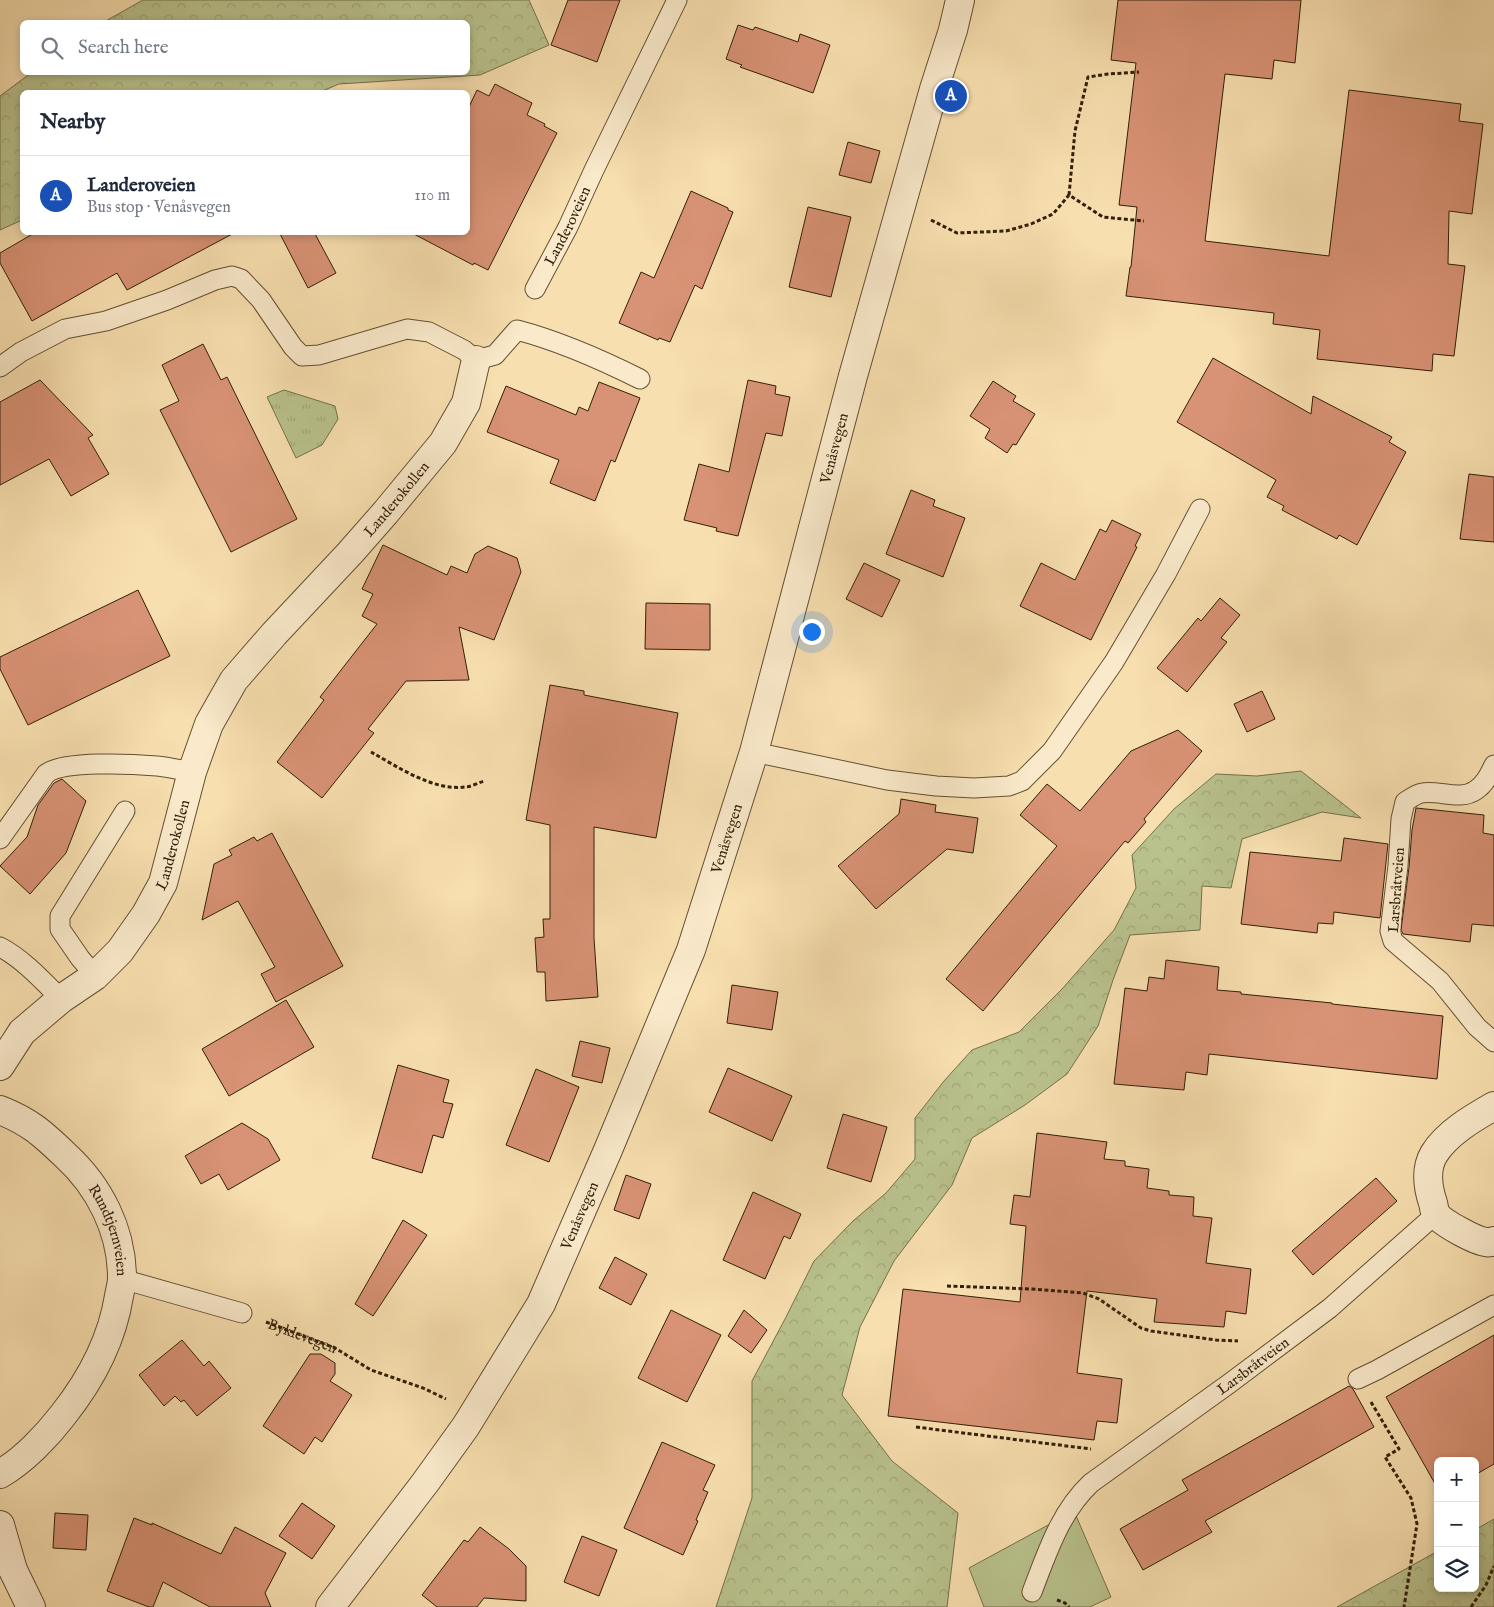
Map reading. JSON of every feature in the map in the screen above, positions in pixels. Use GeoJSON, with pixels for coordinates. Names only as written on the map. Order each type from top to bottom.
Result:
{"type":"FeatureCollection","features":[{"type":"Feature","properties":{"kind":"street","name":"Venåsvegen"},"geometry":{"type":"LineString","coordinates":[[330,1607],[425,1484],[474,1413],[542,1304],[605,1159],[691,950],[754,752],[853,376],[960,0]]}},
{"type":"Feature","properties":{"kind":"street","name":"Landerokollen"},"geometry":{"type":"LineString","coordinates":[[0,1066],[22,1032],[61,999],[95,976],[120,952],[146,914],[163,882],[192,772],[209,724],[234,680],[374,526],[443,443],[466,403],[476,360]]}},
{"type":"Feature","properties":{"kind":"street"},"geometry":{"type":"LineString","coordinates":[[1494,1106],[1481,1113],[1445,1141],[1433,1155],[1428,1174],[1430,1193],[1436,1214],[1454,1229],[1487,1243],[1494,1241]]}},
{"type":"Feature","properties":{"kind":"street","name":"Rundtjernveien"},"geometry":{"type":"LineString","coordinates":[[0,1110],[18,1117],[36,1128],[81,1169],[99,1195],[112,1222],[120,1253],[122,1279],[116,1313],[103,1352],[78,1397],[50,1431],[10,1468],[0,1474]]}},
{"type":"Feature","properties":{"kind":"street"},"geometry":{"type":"LineString","coordinates":[[0,1525],[13,1570],[31,1607]]}},
{"type":"Feature","properties":{"kind":"lane","name":"Landeroveien"},"geometry":{"type":"LineString","coordinates":[[535,289],[568,228],[594,170],[677,0]]}},
{"type":"Feature","properties":{"kind":"lane"},"geometry":{"type":"LineString","coordinates":[[0,367],[20,352],[65,329],[106,321],[167,300],[215,280],[232,276],[241,279],[261,300],[293,347],[302,356],[319,355],[408,329],[429,332],[464,350],[476,360],[495,355],[517,330],[533,334],[602,360],[640,379]]}},
{"type":"Feature","properties":{"kind":"lane"},"geometry":{"type":"LineString","coordinates":[[754,752],[879,778],[936,786],[974,788],[1009,786],[1022,780],[1052,750],[1114,662],[1166,574],[1200,509]]}},
{"type":"Feature","properties":{"kind":"lane"},"geometry":{"type":"LineString","coordinates":[[0,839],[46,774],[56,768],[101,764],[157,766],[192,772]]}},
{"type":"Feature","properties":{"kind":"lane","name":"Larsbråtveien"},"geometry":{"type":"LineString","coordinates":[[1494,765],[1484,783],[1471,793],[1424,793],[1415,795],[1405,802],[1401,820],[1398,866],[1390,931],[1393,941],[1440,981],[1477,1026],[1494,1042]]}},
{"type":"Feature","properties":{"kind":"lane"},"geometry":{"type":"LineString","coordinates":[[95,976],[60,929],[60,916],[125,811]]}},
{"type":"Feature","properties":{"kind":"lane"},"geometry":{"type":"LineString","coordinates":[[0,947],[46,984],[61,999]]}},
{"type":"Feature","properties":{"kind":"lane","name":"Larsbråtveien"},"geometry":{"type":"LineString","coordinates":[[1032,1592],[1054,1535],[1080,1493],[1330,1308],[1436,1214]]}},
{"type":"Feature","properties":{"kind":"lane"},"geometry":{"type":"LineString","coordinates":[[122,1279],[242,1313]]}},
{"type":"Feature","properties":{"kind":"lane"},"geometry":{"type":"LineString","coordinates":[[1358,1378],[1377,1370],[1494,1305]]}},
{"type":"Feature","properties":{"kind":"path"},"geometry":{"type":"LineString","coordinates":[[923,216],[957,233],[1006,231],[1031,224],[1053,214],[1069,195],[1075,131],[1088,77],[1139,72]]}},
{"type":"Feature","properties":{"kind":"path"},"geometry":{"type":"LineString","coordinates":[[1069,195],[1103,217],[1144,221]]}},
{"type":"Feature","properties":{"kind":"path"},"geometry":{"type":"LineString","coordinates":[[370,752],[414,776],[448,787],[467,787],[484,780]]}},
{"type":"Feature","properties":{"kind":"path"},"geometry":{"type":"LineString","coordinates":[[947,1286],[1083,1293],[1099,1299],[1141,1328],[1216,1340],[1248,1342],[1273,1350]]}},
{"type":"Feature","properties":{"kind":"path","name":"Byklevegen"},"geometry":{"type":"LineString","coordinates":[[242,1313],[335,1348],[371,1370],[423,1388],[474,1413]]}},
{"type":"Feature","properties":{"kind":"path"},"geometry":{"type":"LineString","coordinates":[[1370,1401],[1398,1450],[1385,1457],[1411,1498],[1417,1524],[1404,1607]]}},
{"type":"Feature","properties":{"kind":"path"},"geometry":{"type":"LineString","coordinates":[[916,1427],[1132,1454]]}},
{"type":"Feature","properties":{"kind":"path"},"geometry":{"type":"LineString","coordinates":[[1471,1607],[1486,1585],[1494,1566]]}},
{"type":"Feature","properties":{"kind":"green space"},"geometry":{"type":"Polygon","coordinates":[[[143,0],[529,0],[549,45],[480,75],[339,84],[325,90],[20,90],[20,221],[0,230],[0,96],[28,75],[470,75],[470,20],[108,20],[143,0]]]}},
{"type":"Feature","properties":{"kind":"green space"},"geometry":{"type":"Polygon","coordinates":[[[284,390],[335,406],[338,419],[322,445],[296,458],[267,397],[284,390]]]}},
{"type":"Feature","properties":{"kind":"green space"},"geometry":{"type":"Polygon","coordinates":[[[1301,771],[1361,818],[1322,812],[1242,839],[1231,888],[1202,886],[1200,930],[1130,935],[1098,1026],[1067,1074],[1025,1105],[972,1138],[952,1185],[894,1261],[860,1327],[842,1395],[892,1461],[958,1513],[947,1607],[716,1607],[752,1498],[752,1381],[814,1261],[853,1221],[886,1193],[915,1159],[915,1118],[944,1081],[972,1050],[1019,1032],[1062,989],[1114,930],[1136,888],[1132,855],[1174,809],[1216,774],[1257,776],[1301,771]]]}},
{"type":"Feature","properties":{"kind":"green space"},"geometry":{"type":"Polygon","coordinates":[[[1074,1511],[1111,1597],[1090,1607],[984,1607],[969,1568],[1074,1511]]]}},
{"type":"Feature","properties":{"kind":"green space"},"geometry":{"type":"Polygon","coordinates":[[[1494,1519],[1494,1607],[1337,1607],[1434,1553],[1434,1592],[1479,1592],[1479,1528],[1494,1519]]]}},
{"type":"Feature","properties":{"kind":"building"},"geometry":{"type":"Polygon","coordinates":[[[568,0],[620,0],[597,62],[551,45],[568,0]]]}},
{"type":"Feature","properties":{"kind":"building"},"geometry":{"type":"Polygon","coordinates":[[[1118,0],[1301,0],[1295,63],[1274,60],[1272,79],[1225,74],[1205,241],[1329,256],[1349,90],[1461,104],[1459,121],[1483,124],[1472,214],[1449,211],[1448,264],[1465,266],[1454,356],[1433,354],[1432,371],[1317,359],[1320,330],[1273,324],[1274,313],[1126,296],[1137,207],[1119,205],[1136,63],[1111,60],[1118,0]]]}},
{"type":"Feature","properties":{"kind":"building"},"geometry":{"type":"Polygon","coordinates":[[[738,25],[753,30],[755,27],[798,42],[800,34],[830,45],[813,93],[740,67],[742,65],[726,59],[738,25]]]}},
{"type":"Feature","properties":{"kind":"building"},"geometry":{"type":"Polygon","coordinates":[[[495,84],[532,103],[527,115],[545,124],[544,126],[557,133],[488,270],[474,263],[473,265],[416,235],[470,235],[470,105],[477,90],[489,96],[495,84]]]}},
{"type":"Feature","properties":{"kind":"building"},"geometry":{"type":"Polygon","coordinates":[[[848,142],[880,151],[871,183],[839,175],[848,142]]]}},
{"type":"Feature","properties":{"kind":"building"},"geometry":{"type":"Polygon","coordinates":[[[691,191],[733,212],[702,289],[695,285],[670,342],[659,338],[658,340],[619,323],[641,272],[654,278],[691,191]]]}},
{"type":"Feature","properties":{"kind":"building"},"geometry":{"type":"Polygon","coordinates":[[[808,207],[851,217],[831,297],[789,287],[808,207]]]}},
{"type":"Feature","properties":{"kind":"building"},"geometry":{"type":"Polygon","coordinates":[[[31,235],[230,235],[127,290],[117,273],[32,321],[0,263],[0,253],[31,235]]]}},
{"type":"Feature","properties":{"kind":"building"},"geometry":{"type":"Polygon","coordinates":[[[281,235],[316,235],[336,273],[308,288],[281,235]]]}},
{"type":"Feature","properties":{"kind":"building"},"geometry":{"type":"Polygon","coordinates":[[[203,344],[221,380],[227,377],[297,519],[231,552],[160,410],[179,401],[162,365],[203,344]]]}},
{"type":"Feature","properties":{"kind":"building"},"geometry":{"type":"Polygon","coordinates":[[[1213,358],[1311,414],[1313,396],[1392,437],[1389,442],[1406,452],[1357,545],[1339,535],[1337,539],[1282,510],[1284,506],[1267,497],[1276,480],[1177,422],[1213,358]]]}},
{"type":"Feature","properties":{"kind":"building"},"geometry":{"type":"Polygon","coordinates":[[[40,380],[93,435],[88,438],[109,474],[71,496],[49,459],[0,485],[0,402],[40,380]]]}},
{"type":"Feature","properties":{"kind":"building"},"geometry":{"type":"Polygon","coordinates":[[[748,380],[776,386],[775,394],[790,397],[782,436],[766,433],[738,536],[716,531],[717,528],[684,520],[699,464],[729,472],[748,380]]]}},
{"type":"Feature","properties":{"kind":"building"},"geometry":{"type":"Polygon","coordinates":[[[993,381],[1016,396],[1013,401],[1035,414],[1016,445],[1013,444],[1007,453],[985,438],[990,429],[970,416],[993,381]]]}},
{"type":"Feature","properties":{"kind":"building"},"geometry":{"type":"Polygon","coordinates":[[[599,382],[640,398],[615,462],[611,460],[595,501],[550,483],[559,460],[487,432],[506,386],[576,415],[579,407],[588,411],[599,382]]]}},
{"type":"Feature","properties":{"kind":"building"},"geometry":{"type":"Polygon","coordinates":[[[1469,474],[1494,477],[1494,542],[1460,539],[1469,474]]]}},
{"type":"Feature","properties":{"kind":"building"},"geometry":{"type":"Polygon","coordinates":[[[911,490],[935,500],[933,506],[965,518],[943,577],[886,554],[911,490]]]}},
{"type":"Feature","properties":{"kind":"building"},"geometry":{"type":"Polygon","coordinates":[[[1112,520],[1141,534],[1135,546],[1137,547],[1091,640],[1020,606],[1041,563],[1075,580],[1100,529],[1106,532],[1112,520]]]}},
{"type":"Feature","properties":{"kind":"building"},"geometry":{"type":"Polygon","coordinates":[[[383,545],[447,575],[451,566],[467,573],[475,554],[488,546],[517,558],[521,572],[494,640],[459,627],[469,680],[406,681],[368,729],[374,733],[322,798],[277,762],[324,700],[320,697],[377,624],[362,616],[373,594],[362,589],[383,545]]]}},
{"type":"Feature","properties":{"kind":"building"},"geometry":{"type":"Polygon","coordinates":[[[864,563],[900,580],[882,617],[846,599],[864,563]]]}},
{"type":"Feature","properties":{"kind":"building"},"geometry":{"type":"Polygon","coordinates":[[[138,590],[170,656],[28,725],[0,669],[0,657],[138,590]]]}},
{"type":"Feature","properties":{"kind":"building"},"geometry":{"type":"Polygon","coordinates":[[[1220,598],[1240,615],[1221,638],[1227,642],[1187,692],[1157,668],[1198,618],[1201,621],[1220,598]]]}},
{"type":"Feature","properties":{"kind":"building"},"geometry":{"type":"Polygon","coordinates":[[[646,603],[710,604],[710,650],[645,649],[646,603]]]}},
{"type":"Feature","properties":{"kind":"building"},"geometry":{"type":"Polygon","coordinates":[[[550,685],[584,691],[584,695],[678,713],[656,838],[594,827],[594,938],[598,997],[546,1001],[545,972],[537,972],[535,938],[544,937],[543,919],[550,919],[550,825],[526,820],[550,685]]]}},
{"type":"Feature","properties":{"kind":"building"},"geometry":{"type":"Polygon","coordinates":[[[1262,691],[1275,719],[1247,732],[1234,704],[1262,691]]]}},
{"type":"Feature","properties":{"kind":"building"},"geometry":{"type":"Polygon","coordinates":[[[1178,730],[1202,751],[1144,819],[1146,822],[1128,843],[1125,841],[983,1011],[946,979],[1057,846],[1020,815],[1047,784],[1080,811],[1131,751],[1178,730]]]}},
{"type":"Feature","properties":{"kind":"building"},"geometry":{"type":"Polygon","coordinates":[[[62,779],[86,801],[66,853],[30,894],[0,866],[27,837],[38,805],[54,783],[62,779]]]}},
{"type":"Feature","properties":{"kind":"building"},"geometry":{"type":"Polygon","coordinates":[[[901,799],[936,805],[935,812],[978,818],[973,853],[947,849],[876,909],[838,866],[899,814],[901,799]]]}},
{"type":"Feature","properties":{"kind":"building"},"geometry":{"type":"Polygon","coordinates":[[[1416,808],[1484,815],[1483,833],[1494,835],[1494,926],[1472,924],[1470,942],[1403,934],[1401,930],[1416,808]]]}},
{"type":"Feature","properties":{"kind":"building"},"geometry":{"type":"Polygon","coordinates":[[[272,833],[343,966],[276,1002],[261,974],[275,967],[238,901],[202,920],[214,864],[232,855],[229,850],[254,837],[257,841],[272,833]]]}},
{"type":"Feature","properties":{"kind":"building"},"geometry":{"type":"Polygon","coordinates":[[[1344,838],[1388,844],[1380,918],[1334,912],[1333,924],[1318,923],[1317,933],[1241,924],[1250,852],[1341,861],[1344,838]]]}},
{"type":"Feature","properties":{"kind":"building"},"geometry":{"type":"Polygon","coordinates":[[[1166,960],[1219,967],[1217,990],[1443,1016],[1437,1079],[1209,1054],[1207,1075],[1186,1072],[1184,1090],[1114,1084],[1125,988],[1147,991],[1149,977],[1164,979],[1166,960]]]}},
{"type":"Feature","properties":{"kind":"building"},"geometry":{"type":"Polygon","coordinates":[[[732,985],[778,992],[772,1030],[727,1023],[732,985]]]}},
{"type":"Feature","properties":{"kind":"building"},"geometry":{"type":"Polygon","coordinates":[[[286,1000],[314,1047],[229,1096],[202,1049],[286,1000]]]}},
{"type":"Feature","properties":{"kind":"building"},"geometry":{"type":"Polygon","coordinates":[[[580,1041],[610,1048],[602,1083],[572,1076],[580,1041]]]}},
{"type":"Feature","properties":{"kind":"building"},"geometry":{"type":"Polygon","coordinates":[[[398,1065],[449,1080],[443,1102],[453,1104],[443,1138],[433,1135],[422,1173],[372,1158],[398,1065]]]}},
{"type":"Feature","properties":{"kind":"building"},"geometry":{"type":"Polygon","coordinates":[[[728,1068],[792,1096],[772,1141],[709,1112],[728,1068]]]}},
{"type":"Feature","properties":{"kind":"building"},"geometry":{"type":"Polygon","coordinates":[[[536,1069],[579,1087],[549,1162],[506,1145],[536,1069]]]}},
{"type":"Feature","properties":{"kind":"building"},"geometry":{"type":"Polygon","coordinates":[[[843,1114],[887,1127],[871,1182],[827,1168],[843,1114]]]}},
{"type":"Feature","properties":{"kind":"building"},"geometry":{"type":"Polygon","coordinates":[[[242,1123],[268,1139],[280,1160],[228,1190],[219,1174],[201,1184],[185,1156],[242,1123]]]}},
{"type":"Feature","properties":{"kind":"building"},"geometry":{"type":"Polygon","coordinates":[[[1037,1133],[1107,1142],[1104,1159],[1125,1161],[1125,1166],[1149,1169],[1147,1188],[1169,1191],[1169,1195],[1194,1197],[1193,1216],[1212,1218],[1206,1263],[1251,1269],[1246,1314],[1226,1311],[1224,1327],[1154,1322],[1157,1299],[1087,1291],[1077,1373],[1122,1379],[1117,1423],[1097,1421],[1094,1440],[888,1416],[903,1289],[1020,1302],[1026,1226],[1010,1224],[1014,1195],[1030,1197],[1037,1133]]]}},
{"type":"Feature","properties":{"kind":"building"},"geometry":{"type":"Polygon","coordinates":[[[626,1175],[651,1184],[639,1219],[614,1210],[626,1175]]]}},
{"type":"Feature","properties":{"kind":"building"},"geometry":{"type":"Polygon","coordinates":[[[1376,1178],[1397,1201],[1313,1275],[1292,1251],[1376,1178]]]}},
{"type":"Feature","properties":{"kind":"building"},"geometry":{"type":"Polygon","coordinates":[[[753,1192],[801,1214],[790,1239],[784,1236],[765,1279],[723,1260],[753,1192]]]}},
{"type":"Feature","properties":{"kind":"building"},"geometry":{"type":"Polygon","coordinates":[[[403,1220],[427,1235],[373,1316],[355,1304],[403,1220]]]}},
{"type":"Feature","properties":{"kind":"building"},"geometry":{"type":"Polygon","coordinates":[[[615,1257],[647,1274],[631,1305],[599,1288],[615,1257]]]}},
{"type":"Feature","properties":{"kind":"building"},"geometry":{"type":"Polygon","coordinates":[[[671,1310],[721,1335],[687,1402],[638,1378],[671,1310]]]}},
{"type":"Feature","properties":{"kind":"building"},"geometry":{"type":"Polygon","coordinates":[[[744,1310],[767,1330],[751,1353],[728,1336],[744,1310]]]}},
{"type":"Feature","properties":{"kind":"building"},"geometry":{"type":"Polygon","coordinates":[[[1494,1335],[1494,1464],[1479,1473],[1479,1457],[1434,1457],[1434,1482],[1386,1397],[1494,1335]]]}},
{"type":"Feature","properties":{"kind":"building"},"geometry":{"type":"Polygon","coordinates":[[[182,1340],[204,1366],[209,1361],[231,1388],[197,1416],[184,1400],[181,1402],[175,1396],[164,1406],[139,1375],[182,1340]]]}},
{"type":"Feature","properties":{"kind":"building"},"geometry":{"type":"Polygon","coordinates":[[[310,1354],[321,1354],[335,1363],[335,1374],[330,1381],[352,1395],[322,1442],[315,1437],[304,1454],[263,1426],[310,1354]]]}},
{"type":"Feature","properties":{"kind":"building"},"geometry":{"type":"Polygon","coordinates":[[[1349,1386],[1353,1389],[1374,1427],[1205,1521],[1212,1532],[1143,1570],[1120,1529],[1188,1490],[1182,1480],[1349,1386]]]}},
{"type":"Feature","properties":{"kind":"building"},"geometry":{"type":"Polygon","coordinates":[[[662,1442],[715,1465],[703,1490],[708,1492],[683,1555],[624,1528],[662,1442]]]}},
{"type":"Feature","properties":{"kind":"building"},"geometry":{"type":"Polygon","coordinates":[[[302,1503],[335,1526],[312,1559],[279,1536],[302,1503]]]}},
{"type":"Feature","properties":{"kind":"building"},"geometry":{"type":"Polygon","coordinates":[[[55,1513],[88,1515],[86,1550],[53,1548],[55,1513]]]}},
{"type":"Feature","properties":{"kind":"building"},"geometry":{"type":"Polygon","coordinates":[[[134,1518],[152,1525],[152,1523],[221,1554],[235,1527],[286,1553],[265,1593],[271,1607],[210,1607],[163,1582],[153,1607],[107,1591],[134,1518]]]}},
{"type":"Feature","properties":{"kind":"building"},"geometry":{"type":"Polygon","coordinates":[[[480,1527],[509,1549],[526,1566],[526,1601],[484,1598],[477,1607],[437,1607],[422,1595],[464,1540],[468,1542],[480,1527]]]}},
{"type":"Feature","properties":{"kind":"building"},"geometry":{"type":"Polygon","coordinates":[[[582,1536],[617,1550],[599,1596],[564,1582],[582,1536]]]}},
{"type":"Feature","properties":{"kind":"place","name":"Landeroveien"},"geometry":{"type":"Point","coordinates":[951,96]}}]}
